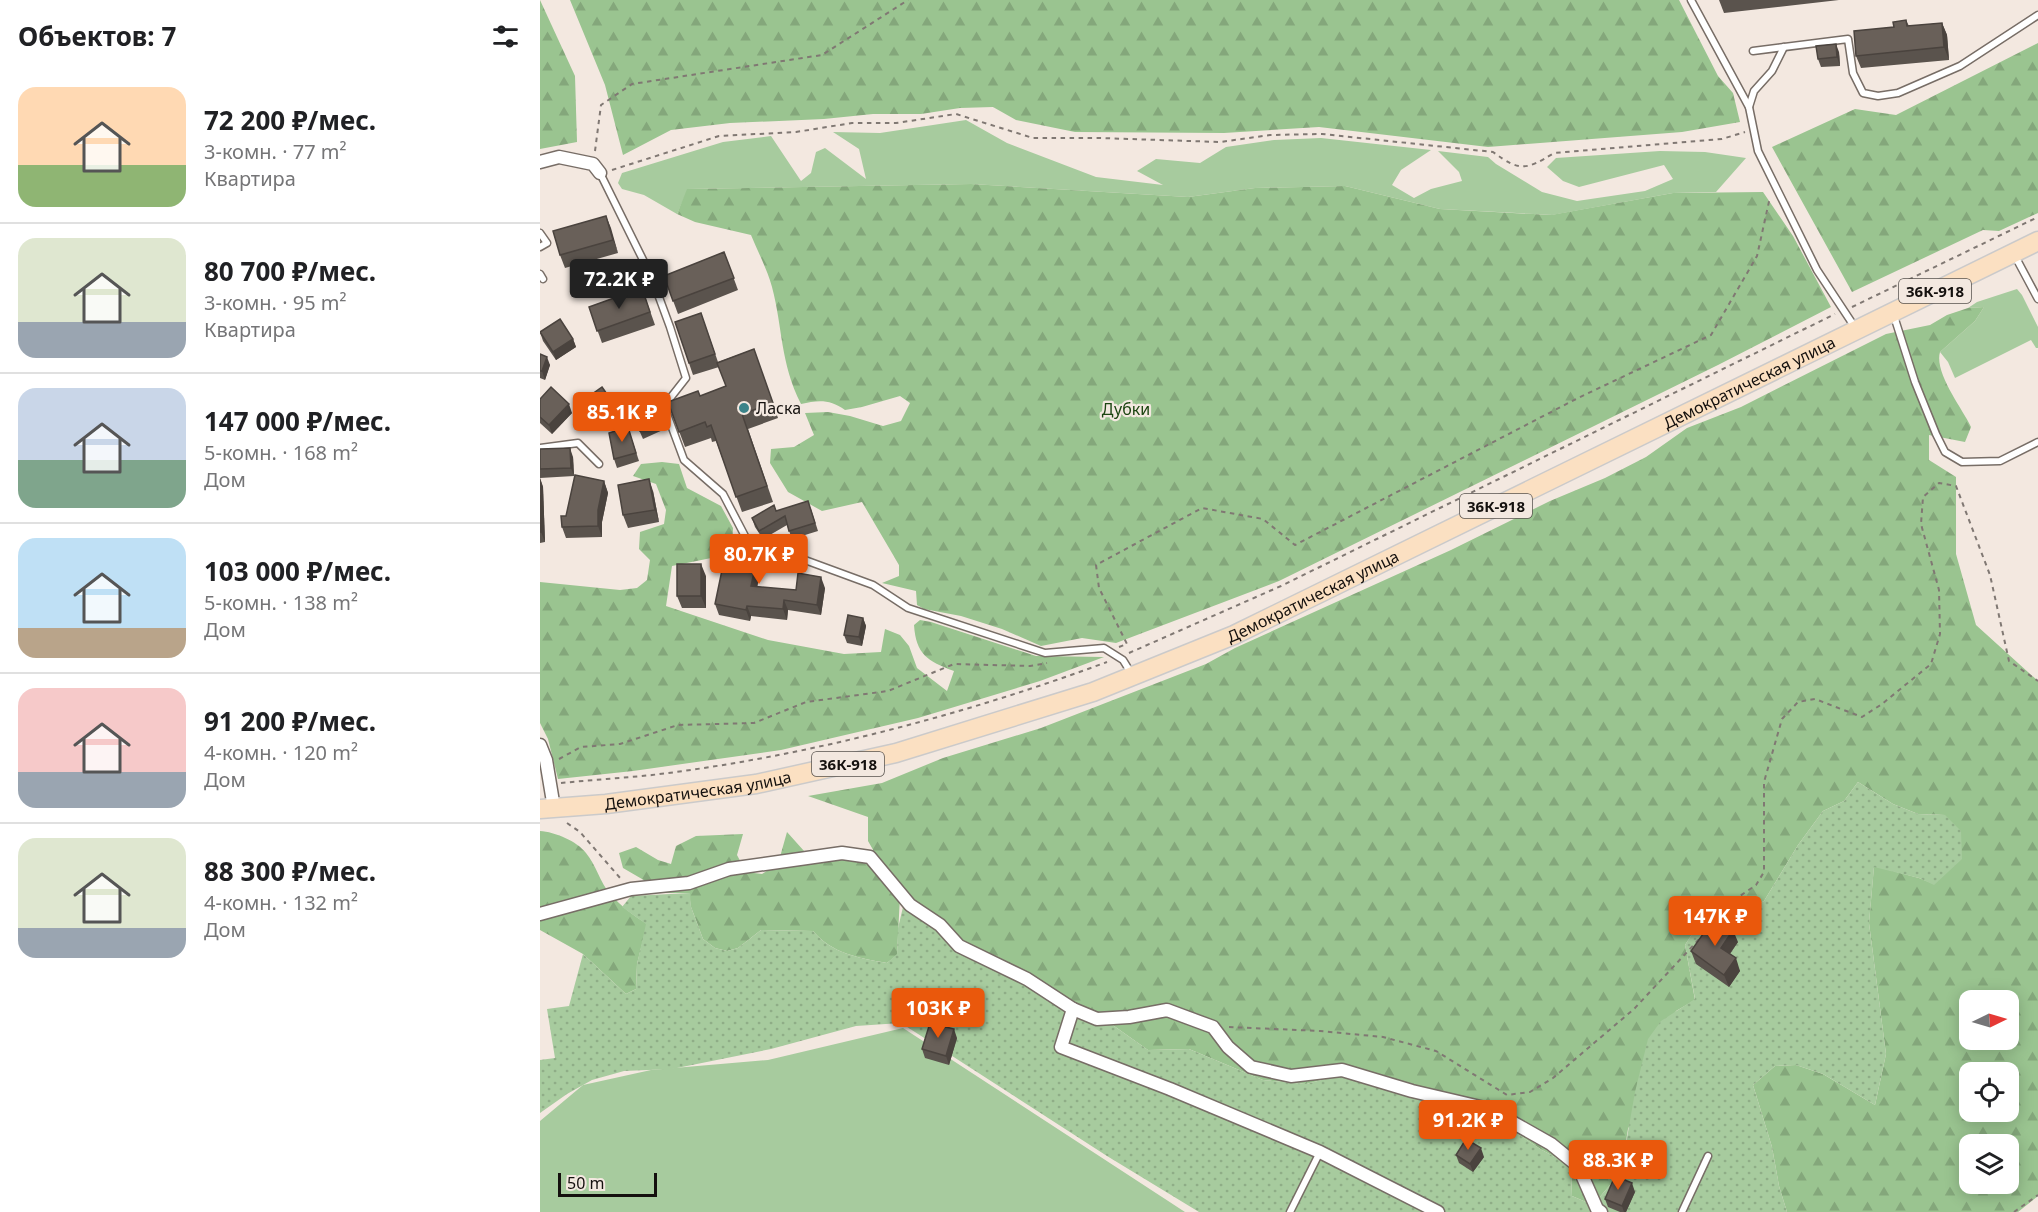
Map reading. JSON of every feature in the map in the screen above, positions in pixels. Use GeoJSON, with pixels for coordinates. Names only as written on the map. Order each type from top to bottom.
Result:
{"type":"FeatureCollection","features":[{"type":"Feature","properties":{"kind":"main road","name":"Демократическая улица"},"geometry":{"type":"LineString","coordinates":[[552,812],[756,784],[896,753],[1093,692],[1234,634],[2038,241]]}},
{"type":"Feature","properties":{"kind":"street"},"geometry":{"type":"LineString","coordinates":[[540,162],[560,157],[597,169]]}},
{"type":"Feature","properties":{"kind":"street"},"geometry":{"type":"LineString","coordinates":[[540,745],[546,760],[552,812]]}},
{"type":"Feature","properties":{"kind":"street"},"geometry":{"type":"LineString","coordinates":[[540,914],[632,889],[689,883],[729,869],[842,853],[870,857],[910,905],[940,925],[959,946],[1028,979],[1073,1009],[1097,1020],[1167,1010],[1213,1027],[1228,1047],[1251,1068],[1291,1076],[1342,1070],[1412,1091],[1489,1109],[1551,1144],[1578,1166],[1597,1209],[1601,1212]]}},
{"type":"Feature","properties":{"kind":"street"},"geometry":{"type":"LineString","coordinates":[[1073,1009],[1061,1047],[1170,1089],[1320,1152],[1438,1212]]}},
{"type":"Feature","properties":{"kind":"lane"},"geometry":{"type":"LineString","coordinates":[[1691,0],[1749,107],[1758,151],[1817,270],[1856,329]]}},
{"type":"Feature","properties":{"kind":"lane"},"geometry":{"type":"LineString","coordinates":[[1753,51],[1848,39],[1852,73],[1863,93],[1878,96],[1898,93],[1960,66],[2038,15]]}},
{"type":"Feature","properties":{"kind":"lane"},"geometry":{"type":"LineString","coordinates":[[1749,107],[1754,91],[1772,71],[1784,47]]}},
{"type":"Feature","properties":{"kind":"lane"},"geometry":{"type":"LineString","coordinates":[[597,169],[652,278],[686,378],[664,406],[684,460],[723,494],[747,540]]}},
{"type":"Feature","properties":{"kind":"lane"},"geometry":{"type":"LineString","coordinates":[[540,233],[547,243],[540,247]]}},
{"type":"Feature","properties":{"kind":"lane"},"geometry":{"type":"LineString","coordinates":[[2013,253],[2038,299]]}},
{"type":"Feature","properties":{"kind":"lane"},"geometry":{"type":"LineString","coordinates":[[1893,311],[1915,382],[1935,434],[1945,452],[1962,462],[2000,461],[2038,442]]}},
{"type":"Feature","properties":{"kind":"lane"},"geometry":{"type":"LineString","coordinates":[[540,448],[578,443],[599,464]]}},
{"type":"Feature","properties":{"kind":"lane"},"geometry":{"type":"LineString","coordinates":[[775,549],[873,585],[908,608],[1045,653],[1104,648],[1123,660],[1133,676]]}},
{"type":"Feature","properties":{"kind":"lane"},"geometry":{"type":"LineString","coordinates":[[1290,1212],[1320,1152]]}},
{"type":"Feature","properties":{"kind":"lane"},"geometry":{"type":"LineString","coordinates":[[1682,1212],[1708,1156]]}},
{"type":"Feature","properties":{"kind":"path"},"geometry":{"type":"LineString","coordinates":[[908,0],[822,55],[632,84],[601,105],[597,169],[719,136],[796,132],[852,123],[896,123],[956,114],[1033,138],[1220,142],[1270,135],[1322,134],[1493,152],[1511,166],[1533,166],[1554,153],[1722,139],[1752,129]]}},
{"type":"Feature","properties":{"kind":"path"},"geometry":{"type":"LineString","coordinates":[[1109,652],[1128,644],[1099,588],[1096,565],[1129,546],[1202,508],[1263,519],[1295,545],[1578,398],[1711,335],[1757,256],[1774,182]]}},
{"type":"Feature","properties":{"kind":"path"},"geometry":{"type":"LineString","coordinates":[[550,784],[653,774],[780,754],[911,724],[1039,686],[1118,658],[1182,632],[1272,590],[2038,217]]}},
{"type":"Feature","properties":{"kind":"path"},"geometry":{"type":"LineString","coordinates":[[1213,1027],[1320,1031],[1383,1037],[1436,1051],[1506,1095],[1530,1092],[1553,1078],[1634,1009],[1731,902],[1756,885],[1760,879],[1764,872],[1765,855],[1764,782],[1782,719],[1798,702],[1815,699],[1862,717],[1882,704],[1931,664],[1940,634],[1939,590],[1921,524],[1923,497],[1939,483],[1956,486],[1990,575],[2009,661],[2038,681]]}},
{"type":"Feature","properties":{"kind":"path"},"geometry":{"type":"LineString","coordinates":[[546,760],[555,761],[581,747],[620,744],[678,725],[754,723],[806,702],[888,691],[954,664],[1030,666],[1052,663]]}},
{"type":"Feature","properties":{"kind":"path"},"geometry":{"type":"LineString","coordinates":[[552,812],[580,832],[603,860],[632,889]]}},
{"type":"Feature","properties":{"kind":"path"},"geometry":{"type":"LineString","coordinates":[[2014,1212],[2038,1195]]}},
{"type":"Feature","properties":{"kind":"green space"},"geometry":{"type":"Polygon","coordinates":[[[540,0],[575,76],[577,142],[540,149],[540,0]]]}},
{"type":"Feature","properties":{"kind":"green space"},"geometry":{"type":"Polygon","coordinates":[[[570,0],[1679,0],[1718,76],[1733,93],[1740,122],[1682,132],[1488,147],[1319,127],[1224,133],[1075,132],[1016,120],[993,107],[960,108],[921,114],[873,114],[824,119],[730,123],[671,130],[623,155],[605,85],[570,0]]]}},
{"type":"Feature","properties":{"kind":"green space"},"geometry":{"type":"Polygon","coordinates":[[[2038,43],[2038,213],[1999,231],[1983,230],[1852,292],[1772,147],[1855,109],[1896,115],[2038,43]]]}},
{"type":"Feature","properties":{"kind":"green space"},"geometry":{"type":"Polygon","coordinates":[[[966,120],[1007,143],[1096,177],[1163,185],[1137,171],[1156,159],[1200,163],[1226,147],[1274,140],[1321,138],[1431,150],[1401,170],[1392,185],[1414,198],[1431,189],[1462,181],[1459,172],[1438,151],[1488,157],[1542,192],[1577,201],[1645,191],[1673,179],[1664,165],[1579,187],[1563,181],[1547,167],[1556,158],[1660,151],[1705,152],[1746,158],[1716,192],[1673,193],[1552,215],[1440,209],[1345,186],[1255,188],[1188,197],[971,184],[688,189],[677,214],[644,195],[622,189],[618,183],[622,173],[723,142],[771,136],[801,181],[811,173],[816,152],[825,148],[866,179],[859,149],[833,132],[880,133],[966,120]]]}},
{"type":"Feature","properties":{"kind":"green space","name":"Дубки"},"geometry":{"type":"Polygon","coordinates":[[[971,184],[1188,197],[1255,188],[1345,186],[1440,209],[1551,215],[1673,193],[1763,192],[1793,236],[1831,307],[1279,581],[1116,643],[1082,638],[1041,646],[1002,629],[961,616],[924,609],[917,605],[916,591],[882,583],[899,576],[899,565],[862,502],[822,511],[788,492],[770,463],[771,449],[794,447],[814,435],[805,413],[828,412],[883,426],[901,421],[910,403],[900,396],[845,410],[824,401],[801,404],[785,360],[772,287],[751,235],[695,222],[677,214],[687,189],[971,184]]]}},
{"type":"Feature","properties":{"kind":"green space"},"geometry":{"type":"Polygon","coordinates":[[[2017,289],[2038,327],[2038,348],[2031,340],[1955,378],[1948,362],[1940,352],[1975,321],[1984,307],[1968,308],[1977,302],[2017,289]]]}},
{"type":"Feature","properties":{"kind":"green space"},"geometry":{"type":"Polygon","coordinates":[[[1984,307],[1975,321],[1940,352],[1939,360],[1945,380],[1971,427],[1965,442],[1929,435],[1929,460],[1956,477],[1956,554],[1976,625],[2038,681],[2038,1196],[2018,1212],[1787,1212],[1779,1186],[1772,1147],[1753,1085],[1775,1066],[1796,1065],[1823,1074],[1875,1105],[1886,1054],[1869,923],[1874,866],[1934,884],[1945,815],[1918,814],[1893,804],[1858,782],[1844,801],[1823,811],[1798,845],[1764,901],[1734,916],[1718,911],[1705,914],[1685,945],[1695,1000],[1676,1011],[1628,1129],[1621,1172],[1593,1205],[1572,1196],[1571,1166],[1542,1150],[1493,1117],[1337,1076],[1306,1084],[1263,1080],[1189,1049],[1148,1050],[1107,1021],[936,928],[884,869],[868,841],[868,817],[808,796],[882,783],[943,758],[1041,728],[1206,664],[1235,648],[1451,550],[1550,501],[1605,478],[1646,457],[1687,428],[1741,407],[1886,334],[1930,325],[1947,315],[1968,308],[1984,307]]]}},
{"type":"Feature","properties":{"kind":"green space"},"geometry":{"type":"Polygon","coordinates":[[[662,462],[679,464],[687,488],[721,506],[733,528],[732,549],[721,556],[672,566],[666,606],[768,640],[844,654],[881,652],[885,629],[900,635],[909,646],[917,668],[947,691],[954,671],[930,660],[920,650],[914,625],[920,620],[1036,656],[1104,657],[1040,681],[918,718],[781,750],[558,779],[548,739],[540,723],[540,582],[620,590],[637,588],[647,580],[650,560],[639,549],[640,532],[664,524],[666,510],[656,484],[633,476],[641,464],[662,462]]]}},
{"type":"Feature","properties":{"kind":"green space"},"geometry":{"type":"Polygon","coordinates":[[[1858,782],[1893,804],[1918,814],[1945,815],[1961,831],[1962,859],[1934,885],[1919,878],[1874,867],[1869,923],[1886,1054],[1875,1105],[1823,1074],[1796,1065],[1775,1066],[1753,1085],[1772,1147],[1779,1186],[1787,1212],[1199,1212],[1107,1156],[901,1023],[856,1026],[771,1049],[672,1069],[624,1071],[592,1080],[540,1113],[540,1060],[555,1058],[547,1009],[569,1006],[583,954],[626,994],[636,989],[637,964],[646,924],[622,907],[631,896],[690,893],[691,907],[703,939],[715,948],[727,951],[738,948],[761,930],[813,931],[829,945],[847,954],[887,963],[897,954],[898,928],[903,907],[936,928],[1043,982],[1107,1021],[1148,1050],[1189,1049],[1263,1080],[1306,1084],[1337,1076],[1493,1117],[1542,1150],[1571,1166],[1572,1196],[1593,1205],[1621,1172],[1635,1092],[1648,1039],[1661,1021],[1695,999],[1685,945],[1705,914],[1718,911],[1734,916],[1764,901],[1798,845],[1823,811],[1844,801],[1858,782]]]}},
{"type":"Feature","properties":{"kind":"green space"},"geometry":{"type":"Polygon","coordinates":[[[540,831],[565,838],[582,849],[610,894],[647,924],[637,964],[636,989],[626,994],[583,954],[540,930],[540,831]]]}},
{"type":"Feature","properties":{"kind":"green space"},"geometry":{"type":"Polygon","coordinates":[[[787,832],[813,861],[850,853],[877,869],[900,896],[897,955],[887,963],[857,957],[829,945],[813,931],[761,930],[738,948],[727,951],[715,948],[703,939],[691,907],[689,893],[666,893],[623,868],[619,853],[636,847],[658,860],[671,864],[676,846],[696,836],[743,834],[737,855],[746,872],[762,874],[778,864],[787,832]]]}},
{"type":"Feature","properties":{"kind":"green space"},"geometry":{"type":"Polygon","coordinates":[[[903,1028],[1185,1212],[540,1212],[540,1121],[583,1085],[651,1070],[768,1060],[903,1028]]]}},
{"type":"Feature","properties":{"kind":"building"},"geometry":{"type":"Polygon","coordinates":[[[1906,20],[1907,26],[1942,23],[1944,47],[1856,56],[1854,31],[1894,27],[1893,22],[1906,20]]]}},
{"type":"Feature","properties":{"kind":"building"},"geometry":{"type":"Polygon","coordinates":[[[1836,44],[1837,57],[1818,59],[1816,46],[1836,44]]]}},
{"type":"Feature","properties":{"kind":"building"},"geometry":{"type":"Polygon","coordinates":[[[606,216],[613,240],[560,255],[553,231],[606,216]]]}},
{"type":"Feature","properties":{"kind":"building"},"geometry":{"type":"Polygon","coordinates":[[[724,252],[734,278],[673,301],[664,276],[724,252]]]}},
{"type":"Feature","properties":{"kind":"building"},"geometry":{"type":"Polygon","coordinates":[[[642,288],[650,312],[597,331],[589,307],[642,288]]]}},
{"type":"Feature","properties":{"kind":"building"},"geometry":{"type":"Polygon","coordinates":[[[701,313],[715,354],[689,363],[675,322],[701,313]]]}},
{"type":"Feature","properties":{"kind":"building"},"geometry":{"type":"Polygon","coordinates":[[[560,319],[573,339],[553,352],[540,332],[560,319]]]}},
{"type":"Feature","properties":{"kind":"building"},"geometry":{"type":"Polygon","coordinates":[[[754,349],[773,403],[742,414],[767,486],[736,497],[711,425],[707,427],[705,422],[679,432],[668,402],[698,391],[700,396],[726,386],[717,363],[754,349]]]}},
{"type":"Feature","properties":{"kind":"building"},"geometry":{"type":"Polygon","coordinates":[[[540,354],[547,357],[542,371],[540,371],[540,354]]]}},
{"type":"Feature","properties":{"kind":"building"},"geometry":{"type":"Polygon","coordinates":[[[551,387],[569,404],[549,425],[540,417],[540,399],[551,387]]]}},
{"type":"Feature","properties":{"kind":"building"},"geometry":{"type":"Polygon","coordinates":[[[602,387],[616,407],[595,422],[581,402],[602,387]]]}},
{"type":"Feature","properties":{"kind":"building"},"geometry":{"type":"Polygon","coordinates":[[[655,404],[662,420],[640,431],[632,414],[655,404]]]}},
{"type":"Feature","properties":{"kind":"building"},"geometry":{"type":"Polygon","coordinates":[[[628,427],[636,453],[614,459],[609,433],[628,427]]]}},
{"type":"Feature","properties":{"kind":"building"},"geometry":{"type":"Polygon","coordinates":[[[570,448],[571,468],[540,469],[540,449],[570,448]]]}},
{"type":"Feature","properties":{"kind":"building"},"geometry":{"type":"Polygon","coordinates":[[[575,475],[604,481],[598,510],[598,526],[562,527],[561,516],[566,516],[575,475]]]}},
{"type":"Feature","properties":{"kind":"building"},"geometry":{"type":"Polygon","coordinates":[[[649,479],[655,510],[623,515],[618,485],[649,479]]]}},
{"type":"Feature","properties":{"kind":"building"},"geometry":{"type":"Polygon","coordinates":[[[808,501],[815,523],[789,531],[785,516],[759,531],[752,518],[774,505],[776,511],[808,501]]]}},
{"type":"Feature","properties":{"kind":"building"},"geometry":{"type":"Polygon","coordinates":[[[727,546],[758,553],[751,586],[796,590],[798,573],[821,577],[817,605],[784,600],[783,609],[747,606],[746,610],[715,604],[727,546]]]}},
{"type":"Feature","properties":{"kind":"building"},"geometry":{"type":"Polygon","coordinates":[[[677,564],[701,564],[701,596],[677,596],[677,564]]]}},
{"type":"Feature","properties":{"kind":"building"},"geometry":{"type":"Polygon","coordinates":[[[848,615],[863,618],[859,637],[844,635],[848,615]]]}},
{"type":"Feature","properties":{"kind":"building"},"geometry":{"type":"Polygon","coordinates":[[[1715,917],[1733,930],[1721,948],[1736,958],[1724,975],[1691,951],[1715,917]]]}},
{"type":"Feature","properties":{"kind":"building"},"geometry":{"type":"Polygon","coordinates":[[[930,1023],[954,1029],[946,1056],[922,1049],[930,1023]]]}},
{"type":"Feature","properties":{"kind":"building"},"geometry":{"type":"Polygon","coordinates":[[[1466,1139],[1481,1148],[1470,1164],[1456,1155],[1466,1139]]]}},
{"type":"Feature","properties":{"kind":"building"},"geometry":{"type":"Polygon","coordinates":[[[1615,1176],[1632,1183],[1622,1206],[1605,1199],[1615,1176]]]}},
{"type":"Feature","properties":{"kind":"place","name":"Ласка"},"geometry":{"type":"Point","coordinates":[744,408]}}]}
